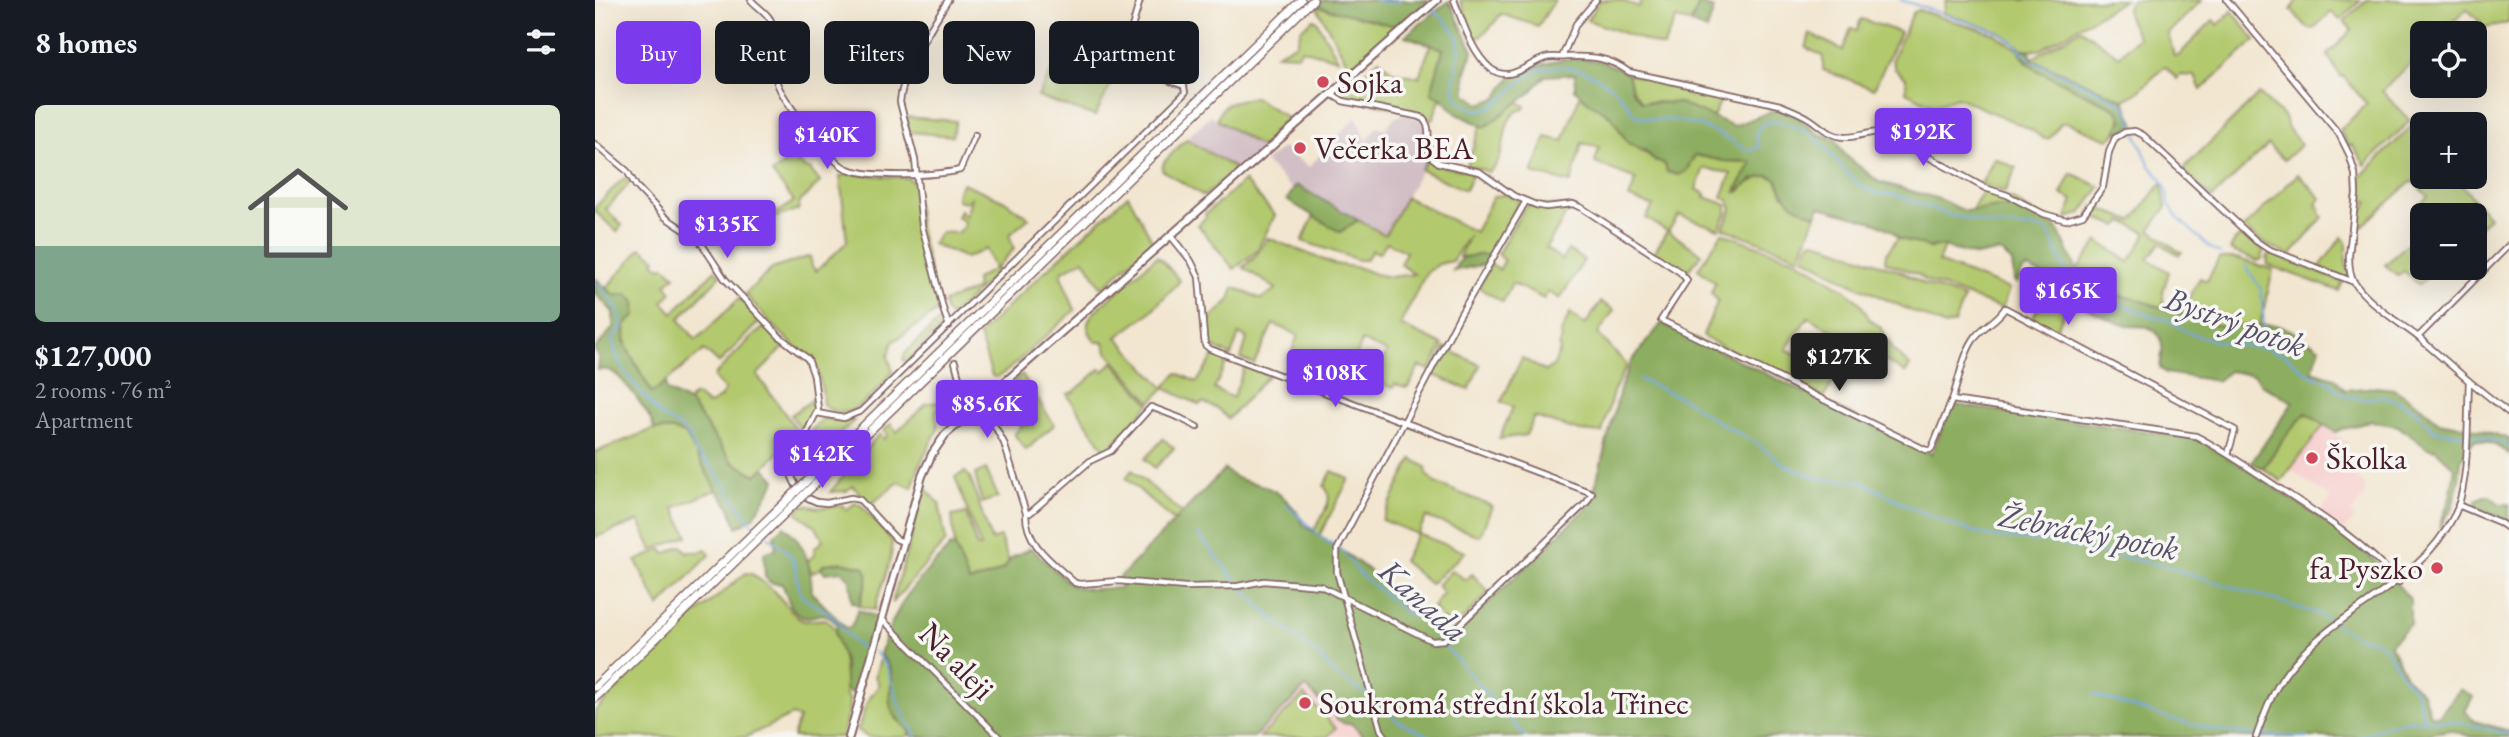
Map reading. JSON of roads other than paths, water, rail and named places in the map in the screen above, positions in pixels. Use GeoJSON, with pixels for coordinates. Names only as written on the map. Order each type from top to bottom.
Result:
{"type":"FeatureCollection","features":[{"type":"Feature","properties":{"kind":"highway"},"geometry":{"type":"LineString","coordinates":[[595,698],[741,551],[1300,4],[1313,0]]}},
{"type":"Feature","properties":{"kind":"highway"},"geometry":{"type":"LineString","coordinates":[[595,687],[741,551]]}},
{"type":"Feature","properties":{"kind":"main road"},"geometry":{"type":"LineString","coordinates":[[849,737],[922,476],[945,435],[1437,0]]}},
{"type":"Feature","properties":{"kind":"street"},"geometry":{"type":"LineString","coordinates":[[751,0],[770,19],[774,66],[782,94],[836,162],[847,169],[916,175],[962,169],[975,135]]}},
{"type":"Feature","properties":{"kind":"street"},"geometry":{"type":"LineString","coordinates":[[948,0],[918,54],[901,92],[901,110],[911,144],[922,226],[949,326]]}},
{"type":"Feature","properties":{"kind":"street"},"geometry":{"type":"LineString","coordinates":[[817,413],[840,418],[855,415],[1185,93],[1184,86],[1137,69],[1125,61],[1125,51],[1140,0]]}},
{"type":"Feature","properties":{"kind":"street"},"geometry":{"type":"LineString","coordinates":[[1454,0],[1477,52],[1497,72],[1510,74],[1547,57],[1598,57],[1615,62],[1629,72],[1683,82],[1726,95],[1762,100],[1799,112],[1826,132],[1835,135],[1850,137],[1883,132],[1985,188],[2007,195],[2044,214],[2066,220],[2083,215],[2103,187],[2109,152],[2115,138],[2125,132],[2135,131],[2143,135],[2256,241],[2268,249],[2354,282]]}},
{"type":"Feature","properties":{"kind":"street"},"geometry":{"type":"LineString","coordinates":[[1562,58],[1576,24],[1596,0]]}},
{"type":"Feature","properties":{"kind":"street"},"geometry":{"type":"LineString","coordinates":[[2227,0],[2331,125],[2349,154],[2355,174],[2356,194],[2349,255],[2354,282],[2369,298],[2509,413]]}},
{"type":"Feature","properties":{"kind":"street"},"geometry":{"type":"LineString","coordinates":[[1331,94],[1343,101],[1412,113],[1421,117],[1428,126],[1428,150],[1435,160],[1480,172],[1504,190],[1526,201],[1546,207],[1576,205],[1680,272],[1687,280],[1661,320],[1926,450],[1932,447],[1952,400],[1970,346],[1978,333],[1998,318],[2005,308],[2235,430],[2228,454]]}},
{"type":"Feature","properties":{"kind":"street"},"geometry":{"type":"LineString","coordinates":[[595,144],[627,171],[636,186],[665,218],[699,240],[725,279],[780,337],[809,359],[818,401],[817,413],[793,458],[791,472],[795,486],[804,496],[817,502],[827,503],[851,498],[860,500],[896,539],[903,542]]}},
{"type":"Feature","properties":{"kind":"street"},"geometry":{"type":"LineString","coordinates":[[1386,737],[1381,730],[1344,597],[1338,572],[1337,550],[1459,317],[1526,201]]}},
{"type":"Feature","properties":{"kind":"street"},"geometry":{"type":"LineString","coordinates":[[955,362],[962,389],[981,403],[1004,443],[1026,513],[1032,542],[1075,583],[1118,581],[1185,587],[1238,586],[1264,581],[1321,586],[1432,641],[1444,640],[1587,502],[1592,493],[1210,349],[1205,345],[1203,337],[1199,277],[1191,261],[1170,235]]}},
{"type":"Feature","properties":{"kind":"street"},"geometry":{"type":"LineString","coordinates":[[2418,337],[2509,245]]}},
{"type":"Feature","properties":{"kind":"street"},"geometry":{"type":"LineString","coordinates":[[2256,737],[2272,694],[2294,663],[2323,634],[2399,582],[2424,557],[2454,515],[2463,486],[2469,381]]}},
{"type":"Feature","properties":{"kind":"street"},"geometry":{"type":"LineString","coordinates":[[1952,400],[2196,436],[2228,454],[2345,532],[2384,565],[2399,582]]}},
{"type":"Feature","properties":{"kind":"street"},"geometry":{"type":"LineString","coordinates":[[1026,513],[1030,513],[1090,461],[1111,451],[1151,407],[1197,427]]}},
{"type":"Feature","properties":{"kind":"street"},"geometry":{"type":"LineString","coordinates":[[2458,505],[2509,529]]}},
{"type":"Feature","properties":{"kind":"street","name":"Na aleji"},"geometry":{"type":"LineString","coordinates":[[881,618],[999,737]]}},
{"type":"Feature","properties":{"kind":"waterway","name":"Bystrý potok"},"geometry":{"type":"LineString","coordinates":[[1375,0],[1390,3],[1400,0]]}},
{"type":"Feature","properties":{"kind":"waterway"},"geometry":{"type":"LineString","coordinates":[[1901,0],[1998,32],[2010,39],[2028,57]]}},
{"type":"Feature","properties":{"kind":"waterway","name":"Bystrý potok"},"geometry":{"type":"LineString","coordinates":[[1431,8],[1456,35],[1459,54],[1455,92],[1459,100],[1468,107],[1485,109],[1501,100],[1533,73],[1547,68],[1565,67],[1581,70],[1609,85],[1638,116],[1700,126],[1729,139],[1747,151],[1759,147],[1756,136],[1759,127],[1768,122],[1779,122],[1802,129],[1819,141],[1857,183],[1877,194],[1895,195],[1950,215],[1993,225],[2040,228],[2047,232],[2052,240],[2067,273],[2087,291],[2153,317],[2169,320],[2189,333],[2285,355],[2304,371],[2330,383],[2349,397],[2367,399],[2380,396],[2397,401],[2416,411],[2435,431],[2479,436],[2509,447]]}},
{"type":"Feature","properties":{"kind":"waterway"},"geometry":{"type":"LineString","coordinates":[[2030,60],[2119,101],[2126,108],[2134,127]]}},
{"type":"Feature","properties":{"kind":"waterway"},"geometry":{"type":"LineString","coordinates":[[2136,134],[2150,166],[2161,178],[2169,204],[2178,218],[2208,246],[2220,253]]}},
{"type":"Feature","properties":{"kind":"waterway"},"geometry":{"type":"LineString","coordinates":[[2245,265],[2261,289],[2266,349]]}},
{"type":"Feature","properties":{"kind":"waterway"},"geometry":{"type":"LineString","coordinates":[[595,282],[609,297],[619,314],[622,327],[612,339],[618,360],[627,375],[661,416],[689,436],[696,453],[710,465],[754,526]]}},
{"type":"Feature","properties":{"kind":"waterway","name":"Žebrácký potok"},"geometry":{"type":"LineString","coordinates":[[1639,379],[1686,400],[1713,419],[1753,441],[1785,465],[1816,478],[1862,482],[1914,509],[1991,537],[2050,542],[2165,566],[2319,614],[2356,637],[2374,640],[2385,647],[2404,678],[2415,689],[2425,720],[2459,722],[2509,734]]}},
{"type":"Feature","properties":{"kind":"waterway","name":"Kanada"},"geometry":{"type":"LineString","coordinates":[[1286,504],[1324,540],[1339,547],[1360,574],[1404,611],[1425,622],[1438,639]]}},
{"type":"Feature","properties":{"kind":"waterway"},"geometry":{"type":"LineString","coordinates":[[1198,534],[1239,585],[1273,619],[1319,655],[1336,675],[1369,696]]}},
{"type":"Feature","properties":{"kind":"waterway"},"geometry":{"type":"LineString","coordinates":[[767,536],[792,558],[802,595],[829,613],[856,644],[869,650]]}},
{"type":"Feature","properties":{"kind":"waterway","name":"Kanada"},"geometry":{"type":"LineString","coordinates":[[1442,643],[1526,737]]}},
{"type":"Feature","properties":{"kind":"waterway"},"geometry":{"type":"LineString","coordinates":[[875,652],[886,665],[899,705],[916,737]]}},
{"type":"Feature","properties":{"kind":"waterway"},"geometry":{"type":"LineString","coordinates":[[2094,695],[2192,725],[2253,734]]}},
{"type":"Feature","properties":{"kind":"waterway"},"geometry":{"type":"LineString","coordinates":[[1374,699],[1398,721],[1431,737]]}},
{"type":"Feature","properties":{"kind":"waterway"},"geometry":{"type":"LineString","coordinates":[[2358,737],[2398,722],[2424,720]]}},
{"type":"Feature","properties":{"kind":"waterway"},"geometry":{"type":"LineString","coordinates":[[2263,735],[2307,737]]}},
{"type":"Feature","properties":{"kind":"place","name":"Sojka"},"geometry":{"type":"Point","coordinates":[1323,82]}},
{"type":"Feature","properties":{"kind":"place","name":"Večerka BEA"},"geometry":{"type":"Point","coordinates":[1300,148]}},
{"type":"Feature","properties":{"kind":"place","name":"Školka"},"geometry":{"type":"Point","coordinates":[2312,458]}},
{"type":"Feature","properties":{"kind":"place","name":"fa Pyszko"},"geometry":{"type":"Point","coordinates":[2437,568]}},
{"type":"Feature","properties":{"kind":"place","name":"Soukromá střední škola Třinec"},"geometry":{"type":"Point","coordinates":[1305,703]}}]}
